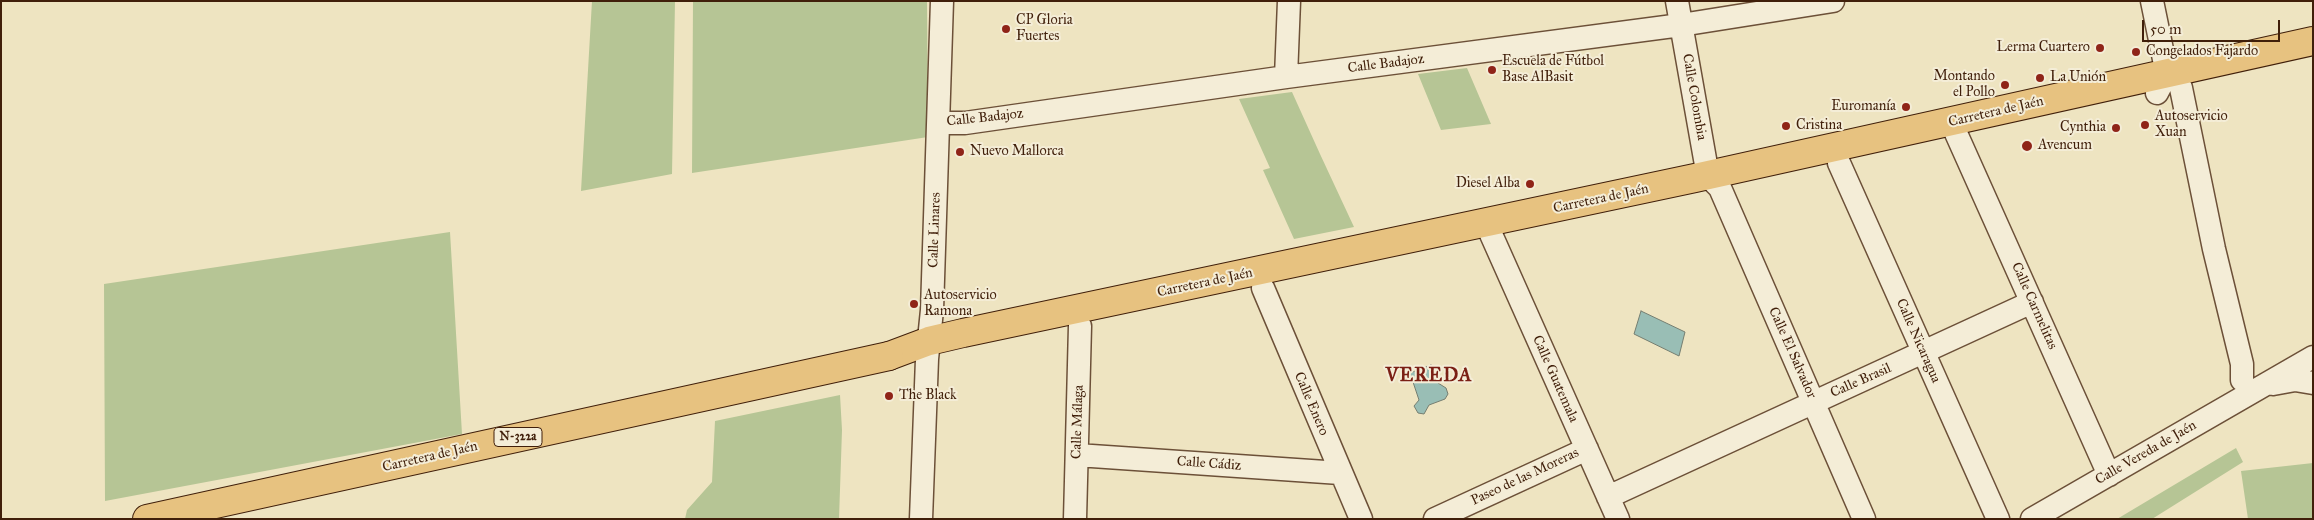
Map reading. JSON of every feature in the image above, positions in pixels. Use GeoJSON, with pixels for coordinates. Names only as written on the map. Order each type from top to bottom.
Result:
{"type":"FeatureCollection","features":[{"type":"Feature","properties":{"kind":"main road","name":"Carretera de Jaén"},"geometry":{"type":"LineString","coordinates":[[2168,85],[2313,41]]}},
{"type":"Feature","properties":{"kind":"main road","name":"Carretera de Jaén"},"geometry":{"type":"LineString","coordinates":[[928,350],[1954,130],[2168,85],[2313,58]]}},
{"type":"Feature","properties":{"kind":"main road","name":"Carretera de Jaén"},"geometry":{"type":"LineString","coordinates":[[1714,182],[1838,163],[1954,130]]}},
{"type":"Feature","properties":{"kind":"main road","name":"Carretera de Jaén"},"geometry":{"type":"LineString","coordinates":[[147,519],[889,356],[1080,326],[1262,288],[1490,231]]}},
{"type":"Feature","properties":{"kind":"street","name":"Calle Linares"},"geometry":{"type":"LineString","coordinates":[[921,519],[928,350],[932,310],[942,1]]}},
{"type":"Feature","properties":{"kind":"street"},"geometry":{"type":"LineString","coordinates":[[1286,77],[1289,1]]}},
{"type":"Feature","properties":{"kind":"street","name":"Calle Colombia"},"geometry":{"type":"LineString","coordinates":[[1677,1],[1714,182]]}},
{"type":"Feature","properties":{"kind":"street","name":"Calle Badajoz"},"geometry":{"type":"LineString","coordinates":[[939,123],[965,123],[1286,77],[1681,26],[1803,4],[1833,1]]}},
{"type":"Feature","properties":{"kind":"street"},"geometry":{"type":"LineString","coordinates":[[2152,1],[2168,85],[2214,248],[2240,356],[2251,383]]}},
{"type":"Feature","properties":{"kind":"street","name":"Calle Carmelitas"},"geometry":{"type":"LineString","coordinates":[[1954,130],[2109,475]]}},
{"type":"Feature","properties":{"kind":"street","name":"Calle Nicaragua"},"geometry":{"type":"LineString","coordinates":[[1838,163],[1998,519]]}},
{"type":"Feature","properties":{"kind":"street","name":"Calle El Salvador"},"geometry":{"type":"LineString","coordinates":[[1714,182],[1864,519]]}},
{"type":"Feature","properties":{"kind":"street","name":"Calle Guatemala"},"geometry":{"type":"LineString","coordinates":[[1490,231],[1618,519]]}},
{"type":"Feature","properties":{"kind":"street","name":"Calle Enero"},"geometry":{"type":"LineString","coordinates":[[1262,288],[1361,519]]}},
{"type":"Feature","properties":{"kind":"street","name":"Calle Brasil"},"geometry":{"type":"LineString","coordinates":[[1608,497],[2032,302]]}},
{"type":"Feature","properties":{"kind":"street","name":"Calle Málaga"},"geometry":{"type":"LineString","coordinates":[[1075,519],[1080,326]]}},
{"type":"Feature","properties":{"kind":"street","name":"Calle Vereda de Jaén"},"geometry":{"type":"LineString","coordinates":[[2032,519],[2109,475],[2251,383],[2313,358]]}},
{"type":"Feature","properties":{"kind":"street","name":"Calle Vereda de Jaén"},"geometry":{"type":"LineString","coordinates":[[2251,383],[2295,380],[2313,383]]}},
{"type":"Feature","properties":{"kind":"street","name":"Paseo de las Moreras"},"geometry":{"type":"LineString","coordinates":[[1435,519],[1587,449]]}},
{"type":"Feature","properties":{"kind":"street","name":"Calle Cádiz"},"geometry":{"type":"LineString","coordinates":[[1077,456],[1340,473]]}},
{"type":"Feature","properties":{"kind":"green space"},"geometry":{"type":"Polygon","coordinates":[[[592,1],[675,1],[672,174],[581,191],[592,1]]]}},
{"type":"Feature","properties":{"kind":"green space"},"geometry":{"type":"Polygon","coordinates":[[[693,1],[927,1],[928,137],[692,173],[693,1]]]}},
{"type":"Feature","properties":{"kind":"green space"},"geometry":{"type":"Polygon","coordinates":[[[1467,68],[1491,124],[1441,130],[1418,74],[1467,68]]]}},
{"type":"Feature","properties":{"kind":"green space"},"geometry":{"type":"Polygon","coordinates":[[[1292,92],[1354,227],[1294,239],[1263,170],[1270,168],[1239,99],[1292,92]]]}},
{"type":"Feature","properties":{"kind":"green space"},"geometry":{"type":"Polygon","coordinates":[[[450,232],[462,434],[105,501],[104,284],[450,232]]]}},
{"type":"Feature","properties":{"kind":"green space"},"geometry":{"type":"Polygon","coordinates":[[[840,395],[842,430],[839,519],[685,519],[687,510],[712,482],[715,421],[840,395]]]}},
{"type":"Feature","properties":{"kind":"green space"},"geometry":{"type":"Polygon","coordinates":[[[2236,448],[2243,462],[2152,519],[2117,519],[2236,448]]]}},
{"type":"Feature","properties":{"kind":"green space"},"geometry":{"type":"Polygon","coordinates":[[[2313,463],[2313,518],[2248,519],[2241,471],[2313,463]]]}},
{"type":"Feature","properties":{"kind":"water"},"geometry":{"type":"Polygon","coordinates":[[[1641,311],[1685,332],[1679,356],[1634,334],[1641,311]]]}},
{"type":"Feature","properties":{"kind":"water"},"geometry":{"type":"Polygon","coordinates":[[[1431,365],[1438,383],[1446,388],[1448,394],[1445,399],[1429,405],[1424,414],[1418,413],[1414,406],[1419,400],[1410,373],[1431,365]]]}},
{"type":"Feature","properties":{"kind":"place","name":"CP Gloria Fuertes"},"geometry":{"type":"Point","coordinates":[1006,29]}},
{"type":"Feature","properties":{"kind":"place","name":"Lerma Cuartero"},"geometry":{"type":"Point","coordinates":[2100,48]}},
{"type":"Feature","properties":{"kind":"place","name":"Congelados Fajardo"},"geometry":{"type":"Point","coordinates":[2136,52]}},
{"type":"Feature","properties":{"kind":"place","name":"Escuela de Fútbol Base AlBasit"},"geometry":{"type":"Point","coordinates":[1492,70]}},
{"type":"Feature","properties":{"kind":"place","name":"La Unión"},"geometry":{"type":"Point","coordinates":[2040,78]}},
{"type":"Feature","properties":{"kind":"place","name":"Montando el Pollo"},"geometry":{"type":"Point","coordinates":[2005,85]}},
{"type":"Feature","properties":{"kind":"place","name":"Euromanía"},"geometry":{"type":"Point","coordinates":[1906,107]}},
{"type":"Feature","properties":{"kind":"place","name":"Autoservicio Xuan"},"geometry":{"type":"Point","coordinates":[2145,125]}},
{"type":"Feature","properties":{"kind":"place","name":"Cristina"},"geometry":{"type":"Point","coordinates":[1786,126]}},
{"type":"Feature","properties":{"kind":"place","name":"Cynthia"},"geometry":{"type":"Point","coordinates":[2116,128]}},
{"type":"Feature","properties":{"kind":"place","name":"Avencum"},"geometry":{"type":"Point","coordinates":[2027,146]}},
{"type":"Feature","properties":{"kind":"place","name":"Nuevo Mallorca"},"geometry":{"type":"Point","coordinates":[960,152]}},
{"type":"Feature","properties":{"kind":"place","name":"Diesel Alba"},"geometry":{"type":"Point","coordinates":[1530,184]}},
{"type":"Feature","properties":{"kind":"place","name":"Autoservicio Ramona"},"geometry":{"type":"Point","coordinates":[914,304]}},
{"type":"Feature","properties":{"kind":"place","name":"The Black"},"geometry":{"type":"Point","coordinates":[889,396]}},
{"type":"Feature","properties":{"kind":"district","name":"VEREDA"},"geometry":{"type":"Point","coordinates":[1429,376]}}]}
